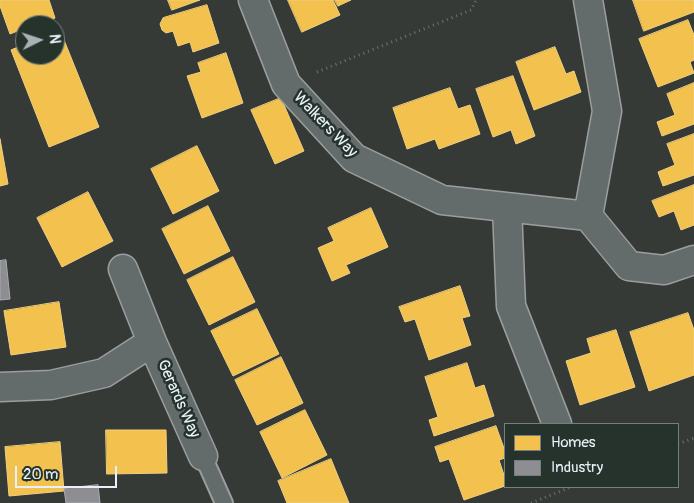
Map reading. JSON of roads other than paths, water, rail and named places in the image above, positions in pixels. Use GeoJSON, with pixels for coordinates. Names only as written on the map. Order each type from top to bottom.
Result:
{"type":"FeatureCollection","features":[{"type":"Feature","properties":{"kind":"street","name":"Walkers Way"},"geometry":{"type":"LineString","coordinates":[[253,0],[286,84],[354,158],[442,200],[588,216]]}},
{"type":"Feature","properties":{"kind":"street"},"geometry":{"type":"LineString","coordinates":[[588,0],[607,111],[588,216],[629,266],[664,270],[694,260]]}},
{"type":"Feature","properties":{"kind":"street"},"geometry":{"type":"LineString","coordinates":[[507,207],[511,306],[557,423]]}},
{"type":"Feature","properties":{"kind":"street","name":"Gerards Way"},"geometry":{"type":"LineString","coordinates":[[123,269],[152,342],[203,456]]}},
{"type":"Feature","properties":{"kind":"street","name":"Gerards Way"},"geometry":{"type":"LineString","coordinates":[[0,387],[51,385],[104,373],[152,342]]}},
{"type":"Feature","properties":{"kind":"lane"},"geometry":{"type":"LineString","coordinates":[[203,456],[224,503]]}}]}
